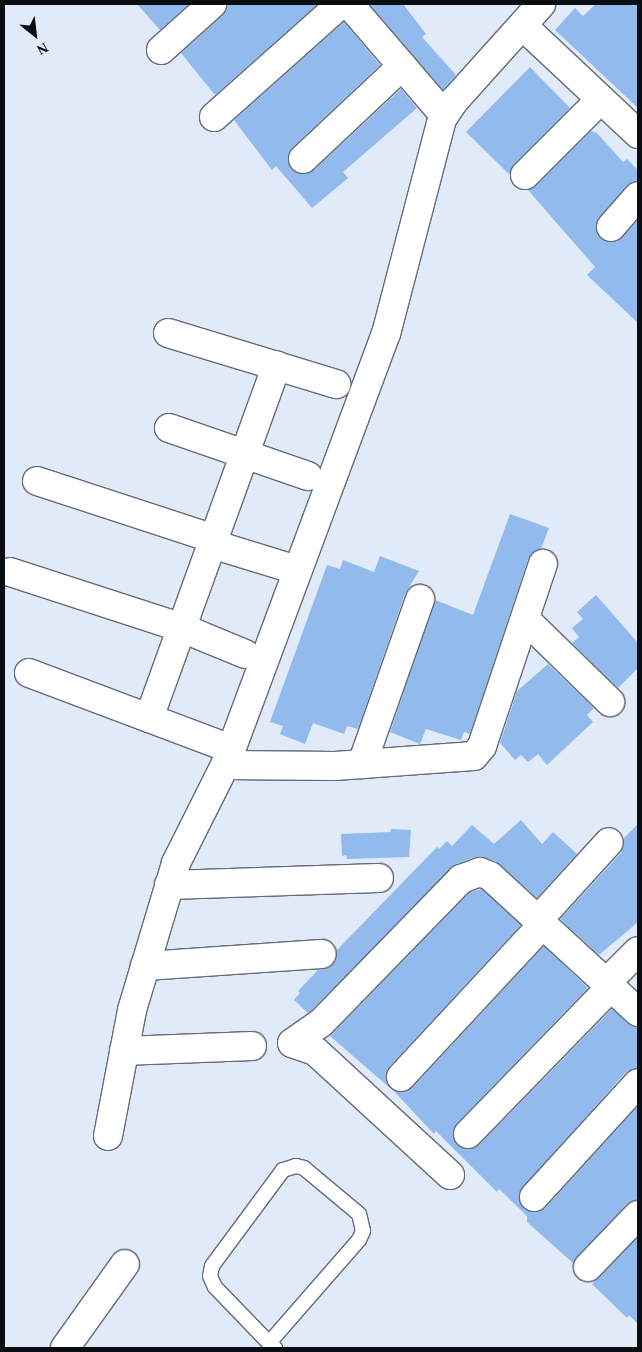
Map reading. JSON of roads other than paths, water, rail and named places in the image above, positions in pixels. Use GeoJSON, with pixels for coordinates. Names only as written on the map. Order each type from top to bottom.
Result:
{"type":"FeatureCollection","features":[{"type":"Feature","properties":{"kind":"street"},"geometry":{"type":"LineString","coordinates":[[160,50],[212,4]]}},
{"type":"Feature","properties":{"kind":"street"},"geometry":{"type":"LineString","coordinates":[[214,117],[342,4]]}},
{"type":"Feature","properties":{"kind":"street"},"geometry":{"type":"LineString","coordinates":[[349,4],[444,115]]}},
{"type":"Feature","properties":{"kind":"street"},"geometry":{"type":"LineString","coordinates":[[108,1136],[124,1051],[145,966],[169,886],[181,851],[228,757],[389,324],[423,187],[444,115],[523,26],[540,4]]}},
{"type":"Feature","properties":{"kind":"street"},"geometry":{"type":"LineString","coordinates":[[523,26],[638,134]]}},
{"type":"Feature","properties":{"kind":"street"},"geometry":{"type":"LineString","coordinates":[[303,159],[402,66]]}},
{"type":"Feature","properties":{"kind":"street"},"geometry":{"type":"LineString","coordinates":[[525,175],[601,99]]}},
{"type":"Feature","properties":{"kind":"street"},"geometry":{"type":"LineString","coordinates":[[611,227],[638,196]]}},
{"type":"Feature","properties":{"kind":"street"},"geometry":{"type":"LineString","coordinates":[[168,333],[336,384]]}},
{"type":"Feature","properties":{"kind":"street"},"geometry":{"type":"LineString","coordinates":[[149,718],[277,365]]}},
{"type":"Feature","properties":{"kind":"street"},"geometry":{"type":"LineString","coordinates":[[169,428],[308,476]]}},
{"type":"Feature","properties":{"kind":"street"},"geometry":{"type":"LineString","coordinates":[[37,481],[298,570]]}},
{"type":"Feature","properties":{"kind":"street"},"geometry":{"type":"LineString","coordinates":[[29,673],[149,718],[228,757],[362,764],[474,756],[482,746],[543,564]]}},
{"type":"Feature","properties":{"kind":"street"},"geometry":{"type":"LineString","coordinates":[[10,572],[182,628],[245,654]]}},
{"type":"Feature","properties":{"kind":"street"},"geometry":{"type":"LineString","coordinates":[[362,764],[420,599]]}},
{"type":"Feature","properties":{"kind":"street"},"geometry":{"type":"LineString","coordinates":[[525,619],[610,702]]}},
{"type":"Feature","properties":{"kind":"street"},"geometry":{"type":"LineString","coordinates":[[401,1077],[609,842]]}},
{"type":"Feature","properties":{"kind":"street"},"geometry":{"type":"LineString","coordinates":[[450,1175],[315,1051],[292,1043],[321,1023],[470,874],[480,872],[490,876],[638,1012]]}},
{"type":"Feature","properties":{"kind":"street"},"geometry":{"type":"LineString","coordinates":[[169,886],[379,878]]}},
{"type":"Feature","properties":{"kind":"street"},"geometry":{"type":"LineString","coordinates":[[468,1134],[609,985],[638,951]]}},
{"type":"Feature","properties":{"kind":"street"},"geometry":{"type":"LineString","coordinates":[[145,966],[322,954]]}},
{"type":"Feature","properties":{"kind":"street"},"geometry":{"type":"LineString","coordinates":[[124,1051],[252,1046]]}},
{"type":"Feature","properties":{"kind":"street"},"geometry":{"type":"LineString","coordinates":[[534,1197],[638,1083]]}},
{"type":"Feature","properties":{"kind":"street"},"geometry":{"type":"LineString","coordinates":[[588,1268],[638,1214]]}},
{"type":"Feature","properties":{"kind":"street"},"geometry":{"type":"LineString","coordinates":[[64,1348],[125,1264]]}},
{"type":"Feature","properties":{"kind":"lane"},"geometry":{"type":"LineString","coordinates":[[296,1166],[304,1168],[359,1214],[363,1231],[359,1240],[272,1345],[215,1287],[210,1276],[212,1266],[283,1170],[296,1166]]}}]}
